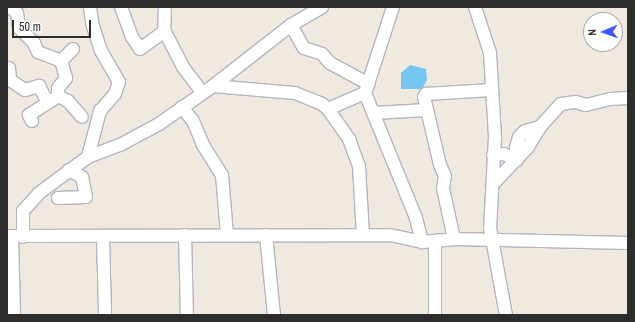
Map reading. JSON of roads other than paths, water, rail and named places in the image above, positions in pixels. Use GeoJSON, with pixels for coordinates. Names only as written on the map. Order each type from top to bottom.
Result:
{"type":"FeatureCollection","features":[{"type":"Feature","properties":{"kind":"street"},"geometry":{"type":"LineString","coordinates":[[88,157],[100,111],[115,94],[119,82],[101,51],[93,27],[90,7]]}},
{"type":"Feature","properties":{"kind":"street"},"geometry":{"type":"LineString","coordinates":[[121,7],[132,37],[140,49],[165,31]]}},
{"type":"Feature","properties":{"kind":"street"},"geometry":{"type":"LineString","coordinates":[[165,7],[165,31],[183,67],[202,92]]}},
{"type":"Feature","properties":{"kind":"street"},"geometry":{"type":"LineString","coordinates":[[393,7],[367,89],[374,113],[416,218],[422,242]]}},
{"type":"Feature","properties":{"kind":"street"},"geometry":{"type":"LineString","coordinates":[[475,7],[490,53],[491,90],[494,107],[494,183],[491,241],[506,315]]}},
{"type":"Feature","properties":{"kind":"street"},"geometry":{"type":"LineString","coordinates":[[9,8],[16,13],[19,28],[34,43],[38,52],[61,61]]}},
{"type":"Feature","properties":{"kind":"street"},"geometry":{"type":"LineString","coordinates":[[14,315],[14,236],[26,206],[88,157],[131,140],[159,124],[202,92],[213,86],[291,24],[315,9]]}},
{"type":"Feature","properties":{"kind":"street"},"geometry":{"type":"LineString","coordinates":[[291,24],[304,48],[322,54],[330,63],[367,89]]}},
{"type":"Feature","properties":{"kind":"street"},"geometry":{"type":"LineString","coordinates":[[61,61],[73,49]]}},
{"type":"Feature","properties":{"kind":"street"},"geometry":{"type":"LineString","coordinates":[[58,96],[58,88],[66,78],[61,61]]}},
{"type":"Feature","properties":{"kind":"street"},"geometry":{"type":"LineString","coordinates":[[9,76],[24,90],[39,86],[47,102]]}},
{"type":"Feature","properties":{"kind":"street"},"geometry":{"type":"LineString","coordinates":[[213,86],[295,93],[322,104],[349,139],[359,166],[363,235]]}},
{"type":"Feature","properties":{"kind":"street"},"geometry":{"type":"LineString","coordinates":[[328,110],[367,89]]}},
{"type":"Feature","properties":{"kind":"street"},"geometry":{"type":"LineString","coordinates":[[454,239],[443,188],[445,176],[440,165],[427,110],[426,94],[491,90]]}},
{"type":"Feature","properties":{"kind":"street"},"geometry":{"type":"LineString","coordinates":[[32,121],[29,115],[58,96]]}},
{"type":"Feature","properties":{"kind":"street"},"geometry":{"type":"LineString","coordinates":[[58,96],[68,101],[82,117]]}},
{"type":"Feature","properties":{"kind":"street"},"geometry":{"type":"LineString","coordinates":[[494,183],[517,160],[516,148],[519,136],[524,131],[540,127],[561,104],[576,102],[586,105],[610,99],[628,98]]}},
{"type":"Feature","properties":{"kind":"street"},"geometry":{"type":"LineString","coordinates":[[182,107],[193,122],[203,145],[222,175],[227,235]]}},
{"type":"Feature","properties":{"kind":"street"},"geometry":{"type":"LineString","coordinates":[[374,113],[427,110]]}},
{"type":"Feature","properties":{"kind":"street"},"geometry":{"type":"LineString","coordinates":[[493,154],[504,154],[517,160]]}},
{"type":"Feature","properties":{"kind":"street"},"geometry":{"type":"LineString","coordinates":[[58,198],[86,197],[82,177],[70,170]]}},
{"type":"Feature","properties":{"kind":"street"},"geometry":{"type":"LineString","coordinates":[[185,235],[187,315]]}},
{"type":"Feature","properties":{"kind":"street"},"geometry":{"type":"LineString","coordinates":[[266,235],[274,315]]}},
{"type":"Feature","properties":{"kind":"street"},"geometry":{"type":"LineString","coordinates":[[14,236],[390,235],[422,242],[454,239],[628,243]]}},
{"type":"Feature","properties":{"kind":"street"},"geometry":{"type":"LineString","coordinates":[[103,236],[105,315]]}},
{"type":"Feature","properties":{"kind":"street"},"geometry":{"type":"LineString","coordinates":[[435,240],[435,315]]}},
{"type":"Feature","properties":{"kind":"water"},"geometry":{"type":"Polygon","coordinates":[[[410,65],[426,69],[427,80],[422,89],[401,89],[401,73],[410,65]]]}}]}
